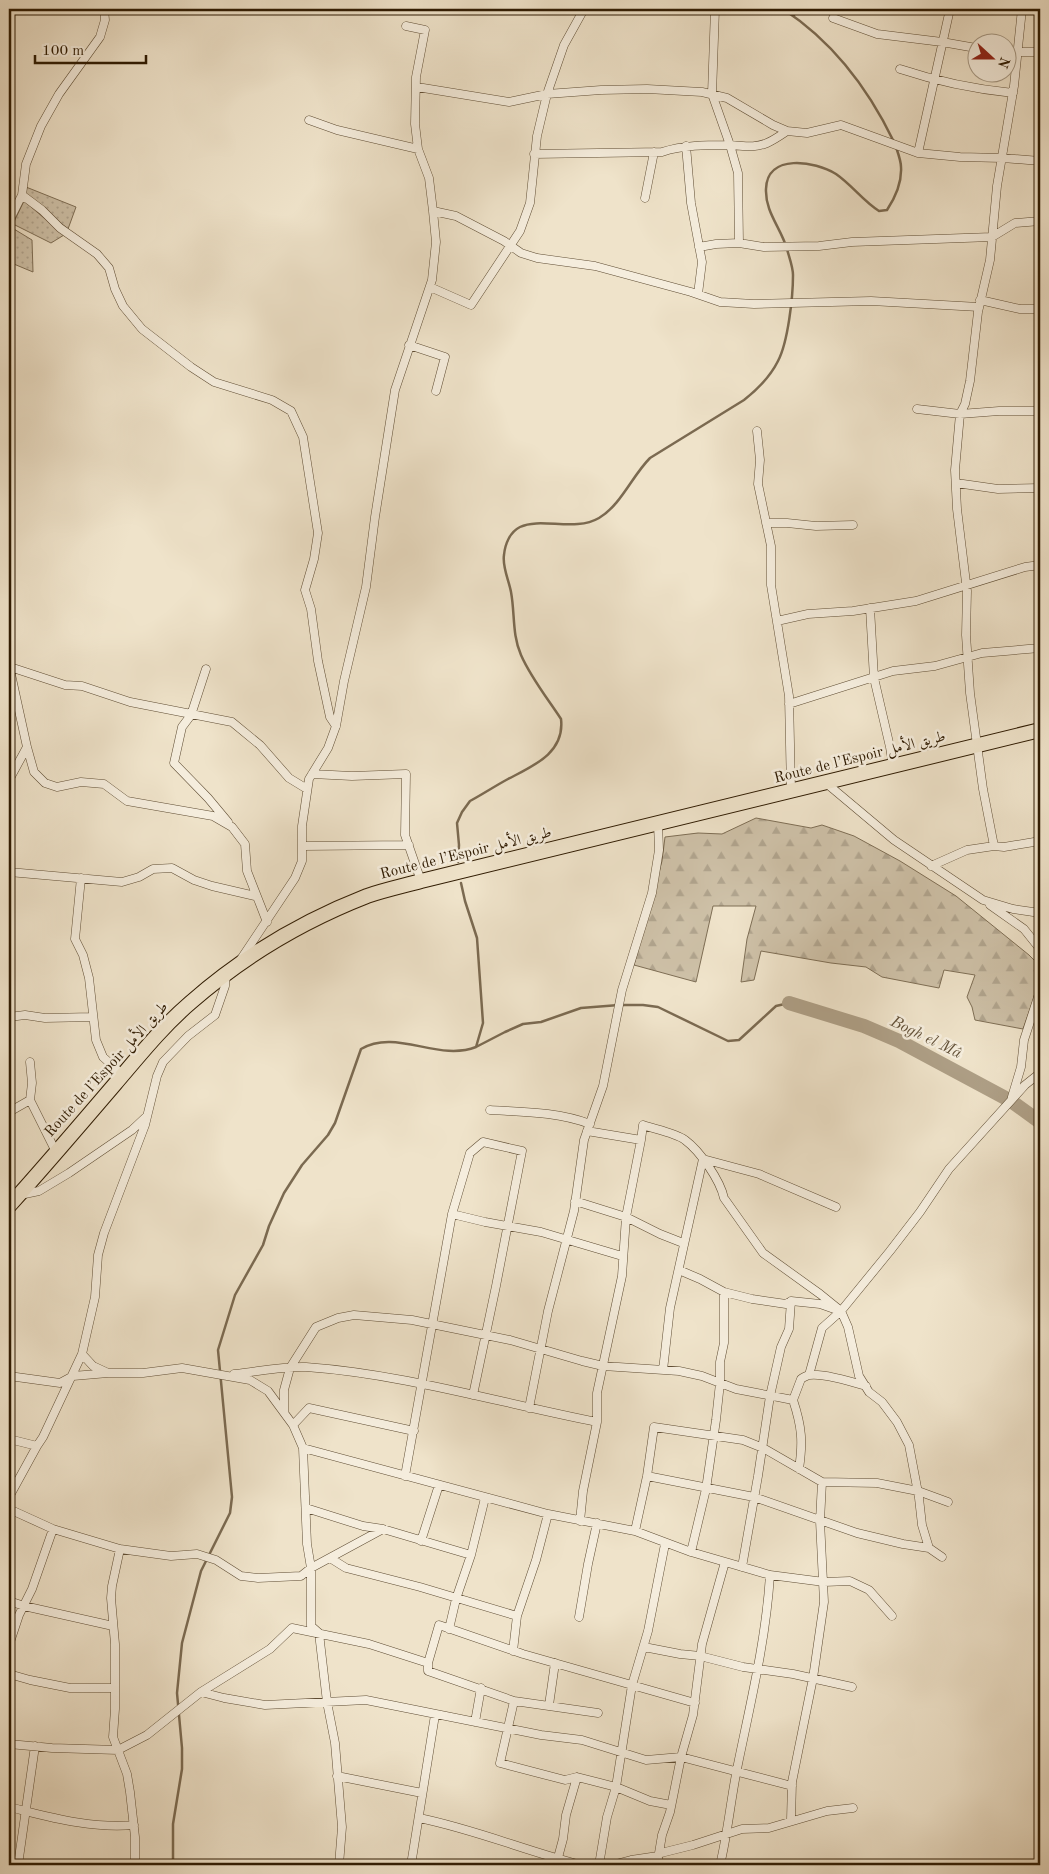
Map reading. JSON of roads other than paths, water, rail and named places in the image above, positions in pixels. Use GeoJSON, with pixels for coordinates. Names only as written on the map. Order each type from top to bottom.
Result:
{"type":"FeatureCollection","features":[{"type":"Feature","properties":{"kind":"highway","name":"Route de l’Espoir طريق الأمل"},"geometry":{"type":"LineString","coordinates":[[9,1206],[160,1031],[178,1014],[231,970],[306,924],[341,907],[369,895],[421,881],[1040,730]]}},
{"type":"Feature","properties":{"kind":"street"},"geometry":{"type":"LineString","coordinates":[[9,221],[22,195],[26,164],[41,126],[59,94],[100,37],[105,20],[104,9]]}},
{"type":"Feature","properties":{"kind":"street"},"geometry":{"type":"LineString","coordinates":[[430,287],[471,305],[520,231],[530,203],[534,154],[548,94],[564,45],[584,9]]}},
{"type":"Feature","properties":{"kind":"street"},"geometry":{"type":"LineString","coordinates":[[715,9],[712,94],[738,174],[739,243]]}},
{"type":"Feature","properties":{"kind":"street"},"geometry":{"type":"LineString","coordinates":[[918,152],[950,9]]}},
{"type":"Feature","properties":{"kind":"street"},"geometry":{"type":"LineString","coordinates":[[994,846],[983,789],[970,693],[967,658],[966,585],[957,509],[955,470],[960,414],[970,381],[979,303],[990,260],[1002,158],[1013,93],[1022,9]]}},
{"type":"Feature","properties":{"kind":"street"},"geometry":{"type":"LineString","coordinates":[[833,18],[877,34],[966,46]]}},
{"type":"Feature","properties":{"kind":"street"},"geometry":{"type":"LineString","coordinates":[[9,1497],[43,1438],[82,1354],[95,1297],[98,1255],[104,1233],[131,1166],[163,1062],[188,1036],[215,1015],[231,970],[267,922],[295,878],[302,860],[302,826],[309,779],[328,748],[336,726],[366,587],[388,421],[395,390],[409,345],[432,280],[436,242],[433,212],[429,178],[418,148],[415,124],[416,77],[425,30],[406,26]]}},
{"type":"Feature","properties":{"kind":"street"},"geometry":{"type":"LineString","coordinates":[[1018,52],[1040,52]]}},
{"type":"Feature","properties":{"kind":"street"},"geometry":{"type":"LineString","coordinates":[[900,69],[934,80],[973,88],[1013,93]]}},
{"type":"Feature","properties":{"kind":"street"},"geometry":{"type":"LineString","coordinates":[[417,87],[509,102],[548,94],[647,89],[712,94],[727,98],[787,131],[807,133],[840,125],[918,152],[960,157],[1040,161]]}},
{"type":"Feature","properties":{"kind":"street"},"geometry":{"type":"LineString","coordinates":[[309,120],[337,130],[418,148]]}},
{"type":"Feature","properties":{"kind":"street"},"geometry":{"type":"LineString","coordinates":[[534,154],[654,152],[686,146],[730,145],[746,148],[766,144],[787,131]]}},
{"type":"Feature","properties":{"kind":"street"},"geometry":{"type":"LineString","coordinates":[[686,146],[688,172],[702,262],[698,294]]}},
{"type":"Feature","properties":{"kind":"street"},"geometry":{"type":"LineString","coordinates":[[645,198],[654,152]]}},
{"type":"Feature","properties":{"kind":"street"},"geometry":{"type":"LineString","coordinates":[[22,195],[42,210],[60,228],[97,254],[109,268],[115,289],[124,306],[142,330],[214,382],[272,400],[291,411],[303,437],[318,534],[314,559],[305,590],[311,610],[318,661],[330,717],[336,726]]}},
{"type":"Feature","properties":{"kind":"street"},"geometry":{"type":"LineString","coordinates":[[433,212],[456,216],[510,245],[521,253],[536,258],[595,266],[698,294],[720,302],[754,304],[871,301],[979,303],[1020,309],[1040,309]]}},
{"type":"Feature","properties":{"kind":"street"},"geometry":{"type":"LineString","coordinates":[[699,247],[739,243],[764,248],[819,246],[852,242],[992,237],[1016,223],[1040,220]]}},
{"type":"Feature","properties":{"kind":"street"},"geometry":{"type":"LineString","coordinates":[[409,345],[446,357],[436,391]]}},
{"type":"Feature","properties":{"kind":"street"},"geometry":{"type":"LineString","coordinates":[[917,409],[960,414],[999,411],[1040,411]]}},
{"type":"Feature","properties":{"kind":"street"},"geometry":{"type":"LineString","coordinates":[[757,431],[760,460],[758,484],[771,546],[770,585],[790,704],[791,791]]}},
{"type":"Feature","properties":{"kind":"street"},"geometry":{"type":"LineString","coordinates":[[956,483],[998,489],[1040,488]]}},
{"type":"Feature","properties":{"kind":"street"},"geometry":{"type":"LineString","coordinates":[[766,523],[816,526],[853,525]]}},
{"type":"Feature","properties":{"kind":"street"},"geometry":{"type":"LineString","coordinates":[[777,621],[808,614],[916,601],[1025,566],[1040,565]]}},
{"type":"Feature","properties":{"kind":"street"},"geometry":{"type":"LineString","coordinates":[[870,608],[874,678],[893,766]]}},
{"type":"Feature","properties":{"kind":"street"},"geometry":{"type":"LineString","coordinates":[[790,704],[893,671],[935,666],[982,653],[1040,648]]}},
{"type":"Feature","properties":{"kind":"street"},"geometry":{"type":"LineString","coordinates":[[9,667],[65,685],[82,686],[130,702],[232,722],[260,745],[289,778],[307,789]]}},
{"type":"Feature","properties":{"kind":"street"},"geometry":{"type":"LineString","coordinates":[[9,667],[34,772],[45,783],[57,787],[81,782],[104,784],[127,801],[213,816],[232,827]]}},
{"type":"Feature","properties":{"kind":"street"},"geometry":{"type":"LineString","coordinates":[[206,669],[191,715],[182,728],[174,763],[208,798],[245,844],[247,870],[255,896],[267,922]]}},
{"type":"Feature","properties":{"kind":"street"},"geometry":{"type":"LineString","coordinates":[[9,780],[27,747]]}},
{"type":"Feature","properties":{"kind":"street"},"geometry":{"type":"LineString","coordinates":[[312,774],[352,776],[406,774],[405,835],[421,881]]}},
{"type":"Feature","properties":{"kind":"street"},"geometry":{"type":"LineString","coordinates":[[826,783],[894,840],[1024,929],[1040,949]]}},
{"type":"Feature","properties":{"kind":"street"},"geometry":{"type":"LineString","coordinates":[[529,1408],[548,1311],[574,1211],[581,1156],[588,1128],[603,1086],[622,990],[630,960],[652,893],[659,850],[658,823]]}},
{"type":"Feature","properties":{"kind":"street"},"geometry":{"type":"LineString","coordinates":[[931,866],[967,850],[994,846],[1004,847],[1040,841]]}},
{"type":"Feature","properties":{"kind":"street"},"geometry":{"type":"LineString","coordinates":[[303,846],[409,845]]}},
{"type":"Feature","properties":{"kind":"street"},"geometry":{"type":"LineString","coordinates":[[9,872],[122,882],[139,877],[153,868],[172,868],[194,880],[255,896]]}},
{"type":"Feature","properties":{"kind":"street"},"geometry":{"type":"LineString","coordinates":[[82,878],[75,939],[83,955],[89,978],[96,1040],[103,1057],[123,1075]]}},
{"type":"Feature","properties":{"kind":"street"},"geometry":{"type":"LineString","coordinates":[[983,900],[1013,909],[1040,913]]}},
{"type":"Feature","properties":{"kind":"street"},"geometry":{"type":"LineString","coordinates":[[1011,1101],[1021,1067],[1024,1040],[1040,991]]}},
{"type":"Feature","properties":{"kind":"street"},"geometry":{"type":"LineString","coordinates":[[9,1018],[25,1015],[44,1018],[93,1017]]}},
{"type":"Feature","properties":{"kind":"street"},"geometry":{"type":"LineString","coordinates":[[30,1062],[32,1083],[30,1100],[56,1152]]}},
{"type":"Feature","properties":{"kind":"street"},"geometry":{"type":"LineString","coordinates":[[808,1375],[822,1328],[841,1311],[920,1212],[949,1169],[1025,1085],[1040,1073]]}},
{"type":"Feature","properties":{"kind":"street"},"geometry":{"type":"LineString","coordinates":[[9,1112],[30,1100]]}},
{"type":"Feature","properties":{"kind":"street"},"geometry":{"type":"LineString","coordinates":[[490,1110],[529,1112],[564,1117],[588,1128],[641,1140]]}},
{"type":"Feature","properties":{"kind":"street"},"geometry":{"type":"LineString","coordinates":[[18,1196],[39,1192],[62,1178],[132,1130],[148,1115]]}},
{"type":"Feature","properties":{"kind":"street"},"geometry":{"type":"LineString","coordinates":[[580,1521],[582,1491],[596,1422],[597,1393],[622,1276],[626,1216],[644,1125],[684,1139],[703,1159],[722,1187],[724,1198],[763,1253],[841,1311],[848,1327],[859,1376],[870,1392],[882,1402],[897,1422],[909,1445],[918,1491],[922,1525],[929,1548]]}},
{"type":"Feature","properties":{"kind":"street"},"geometry":{"type":"LineString","coordinates":[[405,1476],[452,1214],[470,1152],[483,1142],[522,1151],[473,1395]]}},
{"type":"Feature","properties":{"kind":"street"},"geometry":{"type":"LineString","coordinates":[[703,1159],[759,1174],[836,1207]]}},
{"type":"Feature","properties":{"kind":"street"},"geometry":{"type":"LineString","coordinates":[[663,1370],[670,1308],[703,1159]]}},
{"type":"Feature","properties":{"kind":"street"},"geometry":{"type":"LineString","coordinates":[[575,1201],[626,1216],[660,1234],[683,1243]]}},
{"type":"Feature","properties":{"kind":"street"},"geometry":{"type":"LineString","coordinates":[[452,1214],[541,1232],[622,1256]]}},
{"type":"Feature","properties":{"kind":"street"},"geometry":{"type":"LineString","coordinates":[[679,1270],[724,1292],[752,1299],[786,1304],[792,1301],[820,1304],[841,1311]]}},
{"type":"Feature","properties":{"kind":"street"},"geometry":{"type":"LineString","coordinates":[[691,1552],[706,1489],[720,1383],[720,1362],[724,1343],[724,1292]]}},
{"type":"Feature","properties":{"kind":"street"},"geometry":{"type":"LineString","coordinates":[[742,1567],[770,1396],[776,1366],[789,1329],[792,1301]]}},
{"type":"Feature","properties":{"kind":"street"},"geometry":{"type":"LineString","coordinates":[[284,1413],[284,1390],[290,1368],[299,1351],[316,1327],[338,1318],[354,1315],[384,1316],[486,1335],[603,1366],[663,1370],[702,1376],[736,1389],[793,1400]]}},
{"type":"Feature","properties":{"kind":"street"},"geometry":{"type":"LineString","coordinates":[[82,1354],[92,1366],[108,1373]]}},
{"type":"Feature","properties":{"kind":"street"},"geometry":{"type":"LineString","coordinates":[[222,1375],[304,1367],[422,1384],[596,1422]]}},
{"type":"Feature","properties":{"kind":"street"},"geometry":{"type":"LineString","coordinates":[[9,1376],[60,1382],[73,1376],[142,1373],[182,1368],[250,1380],[268,1391],[293,1425],[303,1448],[307,1544],[311,1568],[311,1626],[319,1632],[327,1702],[335,1743],[342,1827],[339,1865]]}},
{"type":"Feature","properties":{"kind":"street"},"geometry":{"type":"LineString","coordinates":[[799,1469],[802,1447],[800,1421],[793,1400],[801,1379],[808,1375],[842,1379],[866,1386]]}},
{"type":"Feature","properties":{"kind":"street"},"geometry":{"type":"LineString","coordinates":[[293,1425],[309,1408],[414,1431]]}},
{"type":"Feature","properties":{"kind":"street"},"geometry":{"type":"LineString","coordinates":[[635,1531],[647,1476],[654,1427],[743,1440],[763,1448],[822,1482],[877,1483],[918,1491],[948,1502]]}},
{"type":"Feature","properties":{"kind":"street"},"geometry":{"type":"LineString","coordinates":[[9,1439],[37,1446]]}},
{"type":"Feature","properties":{"kind":"street"},"geometry":{"type":"LineString","coordinates":[[303,1448],[548,1514],[635,1531],[665,1544],[770,1575],[824,1582],[850,1581],[869,1590],[892,1616]]}},
{"type":"Feature","properties":{"kind":"street"},"geometry":{"type":"LineString","coordinates":[[647,1476],[754,1497],[857,1533],[929,1548],[942,1557]]}},
{"type":"Feature","properties":{"kind":"street"},"geometry":{"type":"LineString","coordinates":[[791,1820],[792,1786],[802,1725],[813,1678],[824,1602],[820,1520],[822,1482]]}},
{"type":"Feature","properties":{"kind":"street"},"geometry":{"type":"LineString","coordinates":[[421,1541],[439,1485]]}},
{"type":"Feature","properties":{"kind":"street"},"geometry":{"type":"LineString","coordinates":[[449,1628],[456,1598],[471,1555],[485,1498]]}},
{"type":"Feature","properties":{"kind":"street"},"geometry":{"type":"LineString","coordinates":[[306,1508],[362,1526],[383,1529],[471,1555]]}},
{"type":"Feature","properties":{"kind":"street"},"geometry":{"type":"LineString","coordinates":[[9,1509],[53,1529],[120,1549],[171,1556],[197,1554],[216,1560],[241,1576],[258,1578],[301,1576],[311,1568],[383,1529]]}},
{"type":"Feature","properties":{"kind":"street"},"geometry":{"type":"LineString","coordinates":[[513,1651],[517,1616],[536,1560],[548,1514]]}},
{"type":"Feature","properties":{"kind":"street"},"geometry":{"type":"LineString","coordinates":[[579,1617],[588,1564],[598,1523]]}},
{"type":"Feature","properties":{"kind":"street"},"geometry":{"type":"LineString","coordinates":[[9,1645],[32,1590],[53,1529]]}},
{"type":"Feature","properties":{"kind":"street"},"geometry":{"type":"LineString","coordinates":[[599,1865],[607,1817],[616,1787],[632,1685],[644,1647],[665,1544]]}},
{"type":"Feature","properties":{"kind":"street"},"geometry":{"type":"LineString","coordinates":[[120,1549],[112,1586],[115,1688],[113,1736],[127,1774],[134,1825],[134,1865]]}},
{"type":"Feature","properties":{"kind":"street"},"geometry":{"type":"LineString","coordinates":[[330,1558],[346,1568],[420,1587],[517,1616]]}},
{"type":"Feature","properties":{"kind":"street"},"geometry":{"type":"LineString","coordinates":[[657,1865],[694,1703],[702,1644],[725,1562]]}},
{"type":"Feature","properties":{"kind":"street"},"geometry":{"type":"LineString","coordinates":[[720,1865],[727,1834],[736,1771],[768,1610],[770,1575]]}},
{"type":"Feature","properties":{"kind":"street"},"geometry":{"type":"LineString","coordinates":[[9,1601],[113,1626]]}},
{"type":"Feature","properties":{"kind":"street"},"geometry":{"type":"LineString","coordinates":[[598,1713],[514,1701],[428,1671],[428,1664],[439,1625],[513,1651],[694,1703]]}},
{"type":"Feature","properties":{"kind":"street"},"geometry":{"type":"LineString","coordinates":[[9,1744],[118,1750],[147,1736],[201,1692],[270,1649],[292,1628],[319,1632],[369,1644],[428,1664]]}},
{"type":"Feature","properties":{"kind":"street"},"geometry":{"type":"LineString","coordinates":[[644,1647],[700,1656],[852,1687]]}},
{"type":"Feature","properties":{"kind":"street"},"geometry":{"type":"LineString","coordinates":[[549,1705],[555,1663]]}},
{"type":"Feature","properties":{"kind":"street"},"geometry":{"type":"LineString","coordinates":[[9,1674],[70,1688],[115,1688]]}},
{"type":"Feature","properties":{"kind":"street"},"geometry":{"type":"LineString","coordinates":[[476,1722],[481,1688]]}},
{"type":"Feature","properties":{"kind":"street"},"geometry":{"type":"LineString","coordinates":[[201,1692],[265,1705],[366,1700],[541,1735],[582,1740],[646,1760],[682,1757],[792,1786]]}},
{"type":"Feature","properties":{"kind":"street"},"geometry":{"type":"LineString","coordinates":[[514,1701],[500,1763],[565,1780],[577,1777],[616,1787],[650,1801],[671,1805]]}},
{"type":"Feature","properties":{"kind":"street"},"geometry":{"type":"LineString","coordinates":[[411,1865],[435,1714]]}},
{"type":"Feature","properties":{"kind":"street"},"geometry":{"type":"LineString","coordinates":[[18,1865],[35,1746]]}},
{"type":"Feature","properties":{"kind":"street"},"geometry":{"type":"LineString","coordinates":[[337,1776],[422,1793]]}},
{"type":"Feature","properties":{"kind":"street"},"geometry":{"type":"LineString","coordinates":[[556,1862],[563,1839],[566,1815],[577,1777]]}},
{"type":"Feature","properties":{"kind":"street"},"geometry":{"type":"LineString","coordinates":[[9,1807],[83,1824],[134,1825]]}},
{"type":"Feature","properties":{"kind":"street"},"geometry":{"type":"LineString","coordinates":[[612,1865],[658,1856],[661,1853],[742,1829],[769,1828],[827,1811],[853,1808]]}},
{"type":"Feature","properties":{"kind":"street"},"geometry":{"type":"LineString","coordinates":[[419,1818],[492,1836],[556,1862],[581,1865]]}},
{"type":"Feature","properties":{"kind":"waterway"},"geometry":{"type":"LineString","coordinates":[[783,9],[818,36],[848,68],[873,104],[894,142]]}},
{"type":"Feature","properties":{"kind":"waterway"},"geometry":{"type":"LineString","coordinates":[[793,9],[794,16]]}},
{"type":"Feature","properties":{"kind":"waterway"},"geometry":{"type":"LineString","coordinates":[[458,862],[457,823],[470,801],[545,757],[558,741],[561,731],[561,719],[530,672],[518,647],[511,592],[504,559],[511,535],[516,529],[528,524],[579,524],[599,518],[614,506],[650,458],[744,400],[759,387],[771,372],[782,353],[791,307],[793,284],[792,269],[787,249],[766,197],[768,177],[774,170],[783,165],[794,163],[827,169],[836,174],[879,211],[887,210],[895,195],[901,173],[901,165],[896,147]]}},
{"type":"Feature","properties":{"kind":"waterway"},"geometry":{"type":"LineString","coordinates":[[173,1865],[173,1824],[182,1769],[177,1693],[182,1643],[201,1571],[230,1513],[232,1497],[218,1350],[235,1295],[263,1245],[269,1226],[284,1193],[302,1165],[328,1135],[335,1123],[361,1049],[374,1044],[388,1042],[447,1051],[462,1051],[476,1047],[483,1023],[477,938],[461,883]]}},
{"type":"Feature","properties":{"kind":"waterway"},"geometry":{"type":"LineString","coordinates":[[476,1047],[523,1024],[541,1022],[581,1008],[619,1005],[658,1007],[728,1041],[739,1040],[776,1006],[789,1003]]}},
{"type":"Feature","properties":{"kind":"waterway","name":"Bogh el Mâ"},"geometry":{"type":"LineString","coordinates":[[789,1003],[864,1026],[899,1041],[1011,1101],[1040,1122]]}}]}
